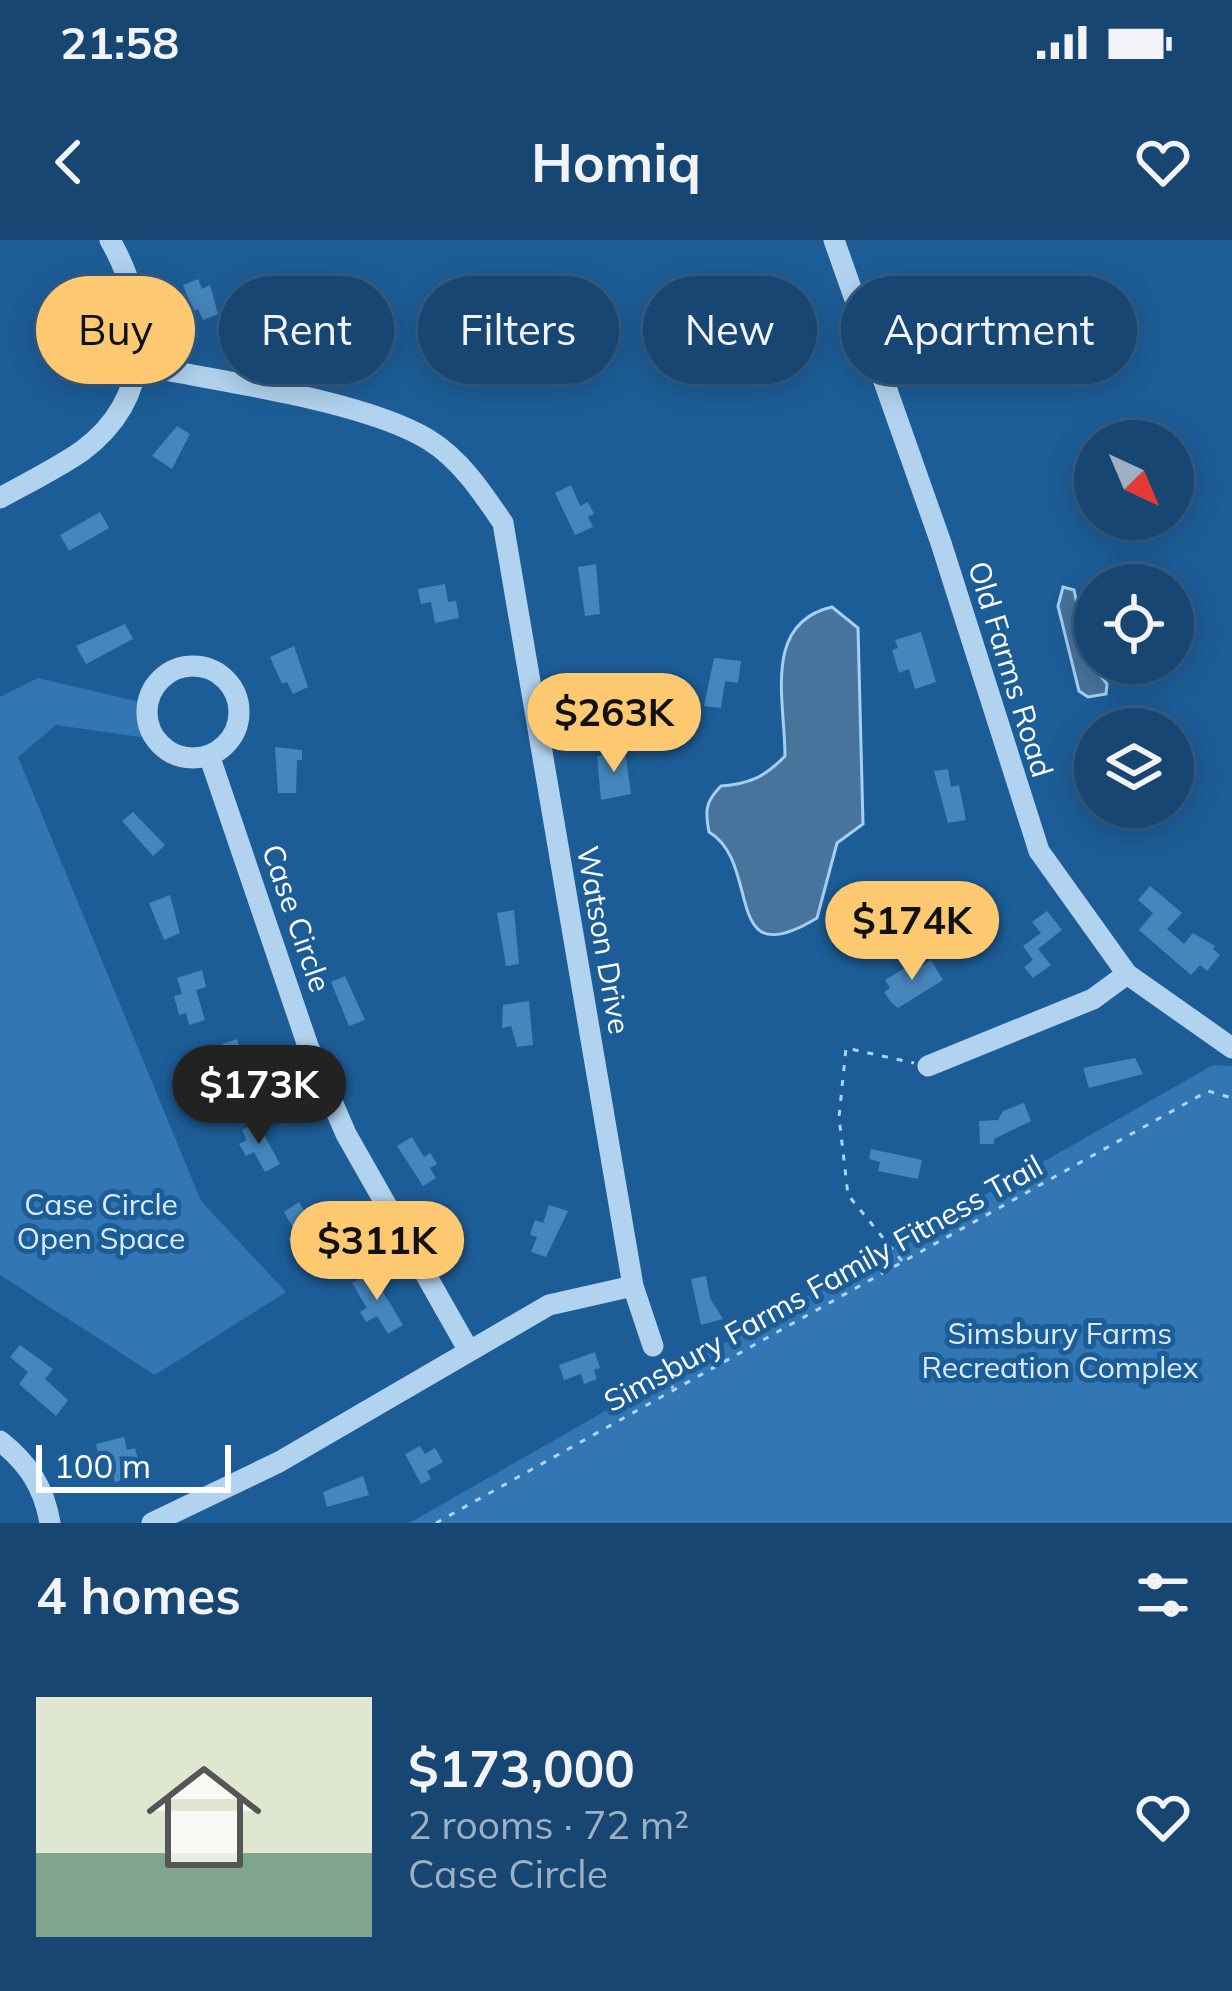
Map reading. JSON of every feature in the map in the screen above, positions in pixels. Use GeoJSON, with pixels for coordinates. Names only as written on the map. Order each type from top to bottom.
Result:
{"type":"FeatureCollection","features":[{"type":"Feature","properties":{"kind":"street"},"geometry":{"type":"LineString","coordinates":[[110,240],[126,276]]}},
{"type":"Feature","properties":{"kind":"street","name":"Old Farms Road"},"geometry":{"type":"LineString","coordinates":[[834,240],[941,543],[1025,820],[1039,851],[1127,974],[1232,1048]]}},
{"type":"Feature","properties":{"kind":"street","name":"Watson Drive"},"geometry":{"type":"LineString","coordinates":[[195,378],[392,422],[431,441],[470,475],[503,523],[633,1286],[653,1346]]}},
{"type":"Feature","properties":{"kind":"street"},"geometry":{"type":"LineString","coordinates":[[0,498],[82,450],[101,433],[128,384]]}},
{"type":"Feature","properties":{"kind":"street"},"geometry":{"type":"LineString","coordinates":[[180,667],[211,669],[234,689],[238,720],[223,747],[209,755],[195,758],[167,751],[149,729],[148,699],[155,685],[180,667]]}},
{"type":"Feature","properties":{"kind":"street","name":"Case Circle"},"geometry":{"type":"LineString","coordinates":[[209,755],[308,1046],[346,1135],[469,1352]]}},
{"type":"Feature","properties":{"kind":"street"},"geometry":{"type":"LineString","coordinates":[[928,1066],[1093,999],[1127,974]]}},
{"type":"Feature","properties":{"kind":"street"},"geometry":{"type":"LineString","coordinates":[[152,1523],[280,1462],[550,1305],[633,1286]]}},
{"type":"Feature","properties":{"kind":"street"},"geometry":{"type":"LineString","coordinates":[[0,1441],[26,1463],[50,1523]]}},
{"type":"Feature","properties":{"kind":"path"},"geometry":{"type":"LineString","coordinates":[[903,1262],[848,1195],[839,1117],[846,1048],[928,1066]]}},
{"type":"Feature","properties":{"kind":"path","name":"Simsbury Farms Family Fitness Trail"},"geometry":{"type":"LineString","coordinates":[[436,1523],[1208,1091],[1232,1098]]}},
{"type":"Feature","properties":{"kind":"path"},"geometry":{"type":"LineString","coordinates":[[653,1346],[674,1390]]}},
{"type":"Feature","properties":{"kind":"green space","name":"Case Circle Open Space"},"geometry":{"type":"Polygon","coordinates":[[[38,678],[144,703],[141,721],[147,738],[56,725],[18,757],[201,1201],[286,1292],[155,1375],[0,1275],[0,697],[38,678]]]}},
{"type":"Feature","properties":{"kind":"green space","name":"Simsbury Farms Recreation Complex"},"geometry":{"type":"Polygon","coordinates":[[[1213,1065],[1232,1066],[1232,1523],[409,1523],[1213,1065]]]}},
{"type":"Feature","properties":{"kind":"shaded area"},"geometry":{"type":"Polygon","coordinates":[[[1063,587],[1074,590],[1074,671],[1058,606],[1063,587]]]}},
{"type":"Feature","properties":{"kind":"shaded area"},"geometry":{"type":"Polygon","coordinates":[[[832,607],[858,628],[863,824],[837,843],[817,918],[787,933],[767,934],[754,925],[735,867],[725,847],[709,832],[708,807],[721,786],[756,778],[785,756],[781,689],[786,647],[795,629],[832,607]]]}},
{"type":"Feature","properties":{"kind":"shaded area"},"geometry":{"type":"Polygon","coordinates":[[[1077,684],[1107,684],[1106,694],[1088,697],[1077,684]]]}},
{"type":"Feature","properties":{"kind":"building"},"geometry":{"type":"Polygon","coordinates":[[[195,280],[202,289],[210,285],[218,314],[203,320],[195,310],[195,280]]]}},
{"type":"Feature","properties":{"kind":"building"},"geometry":{"type":"Polygon","coordinates":[[[177,426],[190,434],[172,469],[152,456],[177,426]]]}},
{"type":"Feature","properties":{"kind":"building"},"geometry":{"type":"Polygon","coordinates":[[[571,485],[580,506],[588,502],[594,514],[588,517],[593,527],[575,535],[555,493],[571,485]]]}},
{"type":"Feature","properties":{"kind":"building"},"geometry":{"type":"Polygon","coordinates":[[[100,512],[109,528],[69,551],[60,535],[100,512]]]}},
{"type":"Feature","properties":{"kind":"building"},"geometry":{"type":"Polygon","coordinates":[[[596,564],[600,614],[585,616],[578,567],[596,564]]]}},
{"type":"Feature","properties":{"kind":"building"},"geometry":{"type":"Polygon","coordinates":[[[445,584],[448,602],[456,601],[459,618],[435,623],[431,602],[421,604],[418,589],[445,584]]]}},
{"type":"Feature","properties":{"kind":"building"},"geometry":{"type":"Polygon","coordinates":[[[125,624],[133,639],[86,664],[76,646],[125,624]]]}},
{"type":"Feature","properties":{"kind":"building"},"geometry":{"type":"Polygon","coordinates":[[[921,632],[936,682],[915,689],[909,669],[899,673],[892,650],[898,648],[895,640],[921,632]]]}},
{"type":"Feature","properties":{"kind":"building"},"geometry":{"type":"Polygon","coordinates":[[[294,646],[308,687],[293,694],[287,682],[282,684],[270,657],[294,646]]]}},
{"type":"Feature","properties":{"kind":"building"},"geometry":{"type":"Polygon","coordinates":[[[714,658],[741,661],[738,683],[725,681],[721,708],[704,706],[714,658]]]}},
{"type":"Feature","properties":{"kind":"building"},"geometry":{"type":"Polygon","coordinates":[[[275,747],[302,750],[296,793],[278,793],[275,747]]]}},
{"type":"Feature","properties":{"kind":"building"},"geometry":{"type":"Polygon","coordinates":[[[625,750],[631,794],[601,800],[597,756],[625,750]]]}},
{"type":"Feature","properties":{"kind":"building"},"geometry":{"type":"Polygon","coordinates":[[[948,769],[951,787],[959,785],[966,820],[948,823],[934,771],[948,769]]]}},
{"type":"Feature","properties":{"kind":"building"},"geometry":{"type":"Polygon","coordinates":[[[133,812],[165,845],[153,856],[122,821],[133,812]]]}},
{"type":"Feature","properties":{"kind":"building"},"geometry":{"type":"Polygon","coordinates":[[[1150,886],[1182,913],[1167,929],[1184,944],[1193,933],[1215,946],[1220,955],[1207,971],[1200,965],[1191,975],[1139,930],[1153,913],[1138,900],[1150,886]]]}},
{"type":"Feature","properties":{"kind":"building"},"geometry":{"type":"Polygon","coordinates":[[[170,895],[180,933],[164,940],[149,903],[170,895]]]}},
{"type":"Feature","properties":{"kind":"building"},"geometry":{"type":"Polygon","coordinates":[[[514,910],[519,964],[506,966],[497,913],[514,910]]]}},
{"type":"Feature","properties":{"kind":"building"},"geometry":{"type":"Polygon","coordinates":[[[1047,911],[1062,930],[1038,949],[1051,965],[1033,978],[1024,967],[1033,960],[1023,946],[1041,933],[1032,922],[1047,911]]]}},
{"type":"Feature","properties":{"kind":"building"},"geometry":{"type":"Polygon","coordinates":[[[931,960],[943,980],[898,1008],[884,992],[890,988],[885,980],[915,962],[919,968],[931,960]]]}},
{"type":"Feature","properties":{"kind":"building"},"geometry":{"type":"Polygon","coordinates":[[[202,970],[206,987],[196,990],[205,1020],[189,1025],[186,1013],[179,1015],[174,996],[182,994],[177,978],[202,970]]]}},
{"type":"Feature","properties":{"kind":"building"},"geometry":{"type":"Polygon","coordinates":[[[345,976],[365,1020],[349,1026],[331,982],[345,976]]]}},
{"type":"Feature","properties":{"kind":"building"},"geometry":{"type":"Polygon","coordinates":[[[529,1001],[533,1045],[517,1047],[511,1026],[502,1028],[503,1005],[529,1001]]]}},
{"type":"Feature","properties":{"kind":"building"},"geometry":{"type":"Polygon","coordinates":[[[237,1039],[250,1087],[235,1092],[231,1079],[221,1083],[217,1069],[229,1065],[222,1044],[237,1039]]]}},
{"type":"Feature","properties":{"kind":"building"},"geometry":{"type":"Polygon","coordinates":[[[1135,1058],[1143,1074],[1089,1088],[1083,1068],[1135,1058]]]}},
{"type":"Feature","properties":{"kind":"building"},"geometry":{"type":"Polygon","coordinates":[[[1024,1103],[1031,1121],[994,1139],[994,1144],[980,1144],[979,1121],[998,1120],[1003,1111],[1024,1103]]]}},
{"type":"Feature","properties":{"kind":"building"},"geometry":{"type":"Polygon","coordinates":[[[257,1122],[280,1164],[265,1172],[254,1152],[246,1156],[239,1144],[247,1140],[242,1130],[257,1122]]]}},
{"type":"Feature","properties":{"kind":"building"},"geometry":{"type":"Polygon","coordinates":[[[412,1137],[424,1157],[430,1153],[437,1164],[430,1168],[436,1178],[423,1186],[397,1146],[412,1137]]]}},
{"type":"Feature","properties":{"kind":"building"},"geometry":{"type":"Polygon","coordinates":[[[871,1149],[922,1160],[918,1179],[878,1171],[880,1162],[869,1159],[871,1149]]]}},
{"type":"Feature","properties":{"kind":"building"},"geometry":{"type":"Polygon","coordinates":[[[299,1202],[326,1247],[312,1255],[303,1242],[294,1247],[288,1238],[296,1233],[284,1212],[299,1202]]]}},
{"type":"Feature","properties":{"kind":"building"},"geometry":{"type":"Polygon","coordinates":[[[549,1205],[568,1211],[546,1257],[531,1252],[537,1237],[530,1235],[535,1220],[543,1223],[549,1205]]]}},
{"type":"Feature","properties":{"kind":"building"},"geometry":{"type":"Polygon","coordinates":[[[371,1272],[403,1325],[388,1334],[377,1316],[366,1322],[360,1312],[367,1308],[352,1283],[371,1272]]]}},
{"type":"Feature","properties":{"kind":"building"},"geometry":{"type":"Polygon","coordinates":[[[706,1276],[710,1298],[723,1319],[701,1325],[691,1279],[706,1276]]]}},
{"type":"Feature","properties":{"kind":"building"},"geometry":{"type":"Polygon","coordinates":[[[20,1345],[53,1369],[45,1379],[68,1400],[56,1416],[19,1384],[28,1372],[10,1357],[20,1345]]]}},
{"type":"Feature","properties":{"kind":"building"},"geometry":{"type":"Polygon","coordinates":[[[595,1352],[600,1368],[594,1370],[597,1379],[584,1384],[581,1374],[564,1380],[559,1365],[595,1352]]]}},
{"type":"Feature","properties":{"kind":"building"},"geometry":{"type":"Polygon","coordinates":[[[124,1437],[127,1450],[135,1448],[139,1463],[127,1466],[130,1478],[115,1482],[108,1457],[100,1460],[96,1444],[124,1437]]]}},
{"type":"Feature","properties":{"kind":"building"},"geometry":{"type":"Polygon","coordinates":[[[420,1446],[425,1454],[435,1448],[443,1462],[427,1471],[431,1479],[421,1484],[405,1454],[420,1446]]]}},
{"type":"Feature","properties":{"kind":"building"},"geometry":{"type":"Polygon","coordinates":[[[363,1476],[369,1495],[327,1507],[323,1492],[363,1476]]]}}]}
